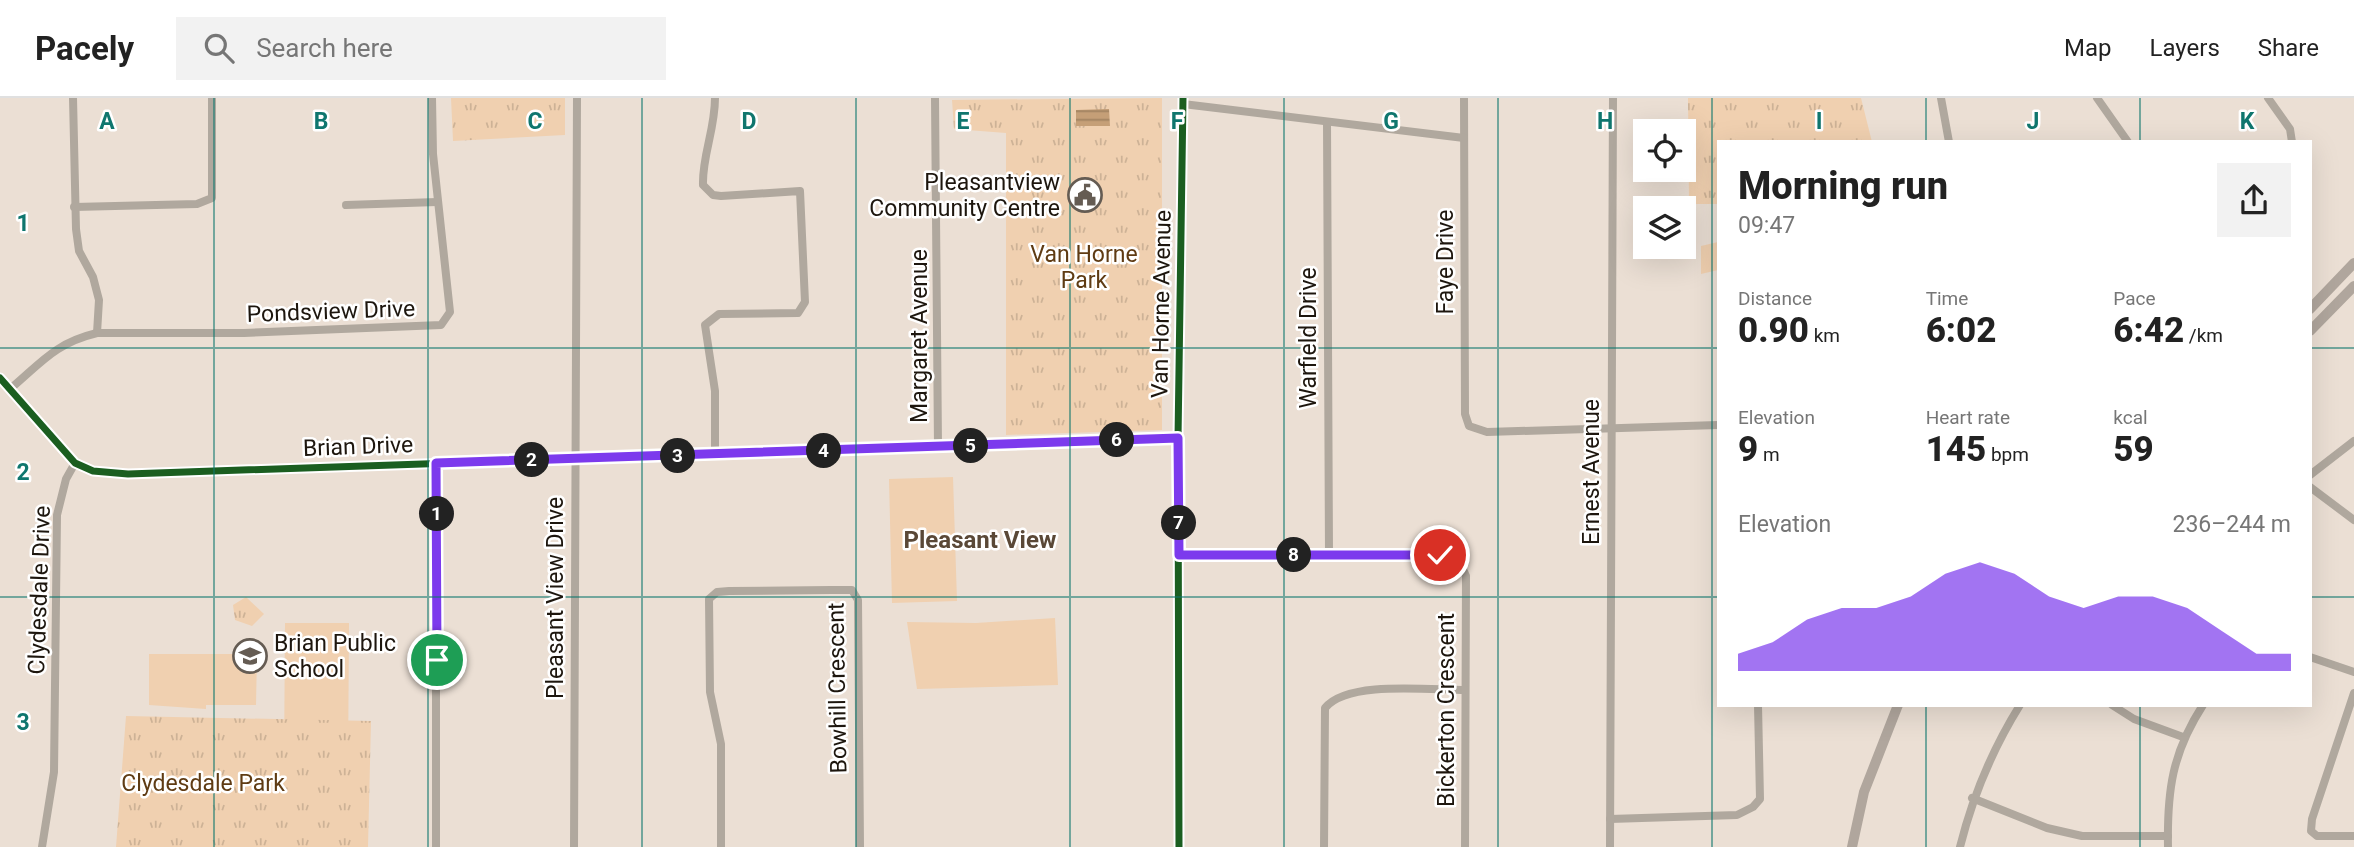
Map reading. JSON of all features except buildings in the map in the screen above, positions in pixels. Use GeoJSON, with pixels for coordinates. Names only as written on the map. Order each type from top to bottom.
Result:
{"type":"FeatureCollection","features":[{"type":"Feature","properties":{"kind":"main road"},"geometry":{"type":"LineString","coordinates":[[2312,307],[2354,263]]}},
{"type":"Feature","properties":{"kind":"main road"},"geometry":{"type":"LineString","coordinates":[[2312,329],[2354,286]]}},
{"type":"Feature","properties":{"kind":"main road"},"geometry":{"type":"LineString","coordinates":[[1853,847],[1864,792],[1897,707]]}},
{"type":"Feature","properties":{"kind":"street"},"geometry":{"type":"LineString","coordinates":[[73,98],[74,207],[79,251],[93,277],[99,300],[97,333]]}},
{"type":"Feature","properties":{"kind":"street"},"geometry":{"type":"LineString","coordinates":[[74,207],[197,204],[212,198],[212,98]]}},
{"type":"Feature","properties":{"kind":"street","name":"Pondsview Drive"},"geometry":{"type":"LineString","coordinates":[[10,389],[48,353],[74,339],[97,333],[231,333],[441,325],[450,312],[437,202],[432,98]]}},
{"type":"Feature","properties":{"kind":"street","name":"Pleasant View Drive"},"geometry":{"type":"LineString","coordinates":[[574,847],[577,98]]}},
{"type":"Feature","properties":{"kind":"street"},"geometry":{"type":"LineString","coordinates":[[715,98],[715,125],[703,172],[703,185],[713,195],[721,196],[800,191],[805,302],[798,313],[719,314],[705,325],[715,391],[715,454]]}},
{"type":"Feature","properties":{"kind":"street","name":"Margaret Avenue"},"geometry":{"type":"LineString","coordinates":[[935,98],[938,447]]}},
{"type":"Feature","properties":{"kind":"street","name":"Faye Drive"},"geometry":{"type":"LineString","coordinates":[[1464,98],[1465,414],[1469,426],[1486,432],[1610,428]]}},
{"type":"Feature","properties":{"kind":"street","name":"Ernest Avenue"},"geometry":{"type":"LineString","coordinates":[[1610,847],[1613,98]]}},
{"type":"Feature","properties":{"kind":"street"},"geometry":{"type":"LineString","coordinates":[[1941,98],[1949,140]]}},
{"type":"Feature","properties":{"kind":"street"},"geometry":{"type":"LineString","coordinates":[[2097,98],[2127,140]]}},
{"type":"Feature","properties":{"kind":"street"},"geometry":{"type":"LineString","coordinates":[[2268,98],[2290,129],[2292,140]]}},
{"type":"Feature","properties":{"kind":"street"},"geometry":{"type":"LineString","coordinates":[[1183,101],[1464,138]]}},
{"type":"Feature","properties":{"kind":"street","name":"Van Horne Avenue"},"geometry":{"type":"LineString","coordinates":[[1179,847],[1178,438],[1183,101]]}},
{"type":"Feature","properties":{"kind":"street","name":"Warfield Drive"},"geometry":{"type":"LineString","coordinates":[[1326,121],[1329,555]]}},
{"type":"Feature","properties":{"kind":"street"},"geometry":{"type":"LineString","coordinates":[[346,205],[437,202]]}},
{"type":"Feature","properties":{"kind":"street"},"geometry":{"type":"LineString","coordinates":[[0,378],[75,463]]}},
{"type":"Feature","properties":{"kind":"street"},"geometry":{"type":"LineString","coordinates":[[1610,428],[1717,425]]}},
{"type":"Feature","properties":{"kind":"street","name":"Brian Drive"},"geometry":{"type":"LineString","coordinates":[[75,463],[93,471],[128,474],[1178,438]]}},
{"type":"Feature","properties":{"kind":"street"},"geometry":{"type":"LineString","coordinates":[[2312,473],[2354,440]]}},
{"type":"Feature","properties":{"kind":"street","name":"Clydesdale Drive"},"geometry":{"type":"LineString","coordinates":[[42,847],[54,772],[57,516],[67,476],[75,463]]}},
{"type":"Feature","properties":{"kind":"street"},"geometry":{"type":"LineString","coordinates":[[436,463],[436,847]]}},
{"type":"Feature","properties":{"kind":"street"},"geometry":{"type":"LineString","coordinates":[[2312,488],[2354,520]]}},
{"type":"Feature","properties":{"kind":"street","name":"Bickerton Crescent"},"geometry":{"type":"LineString","coordinates":[[1179,555],[1440,555],[1460,564],[1466,576],[1465,847]]}},
{"type":"Feature","properties":{"kind":"street","name":"Bowhill Crescent"},"geometry":{"type":"LineString","coordinates":[[721,847],[720,744],[710,692],[709,600],[717,592],[846,588],[852,590],[858,600],[860,847]]}},
{"type":"Feature","properties":{"kind":"street"},"geometry":{"type":"LineString","coordinates":[[2312,658],[2354,672]]}},
{"type":"Feature","properties":{"kind":"street"},"geometry":{"type":"LineString","coordinates":[[1324,847],[1325,708],[1332,699],[1357,691],[1465,690]]}},
{"type":"Feature","properties":{"kind":"street"},"geometry":{"type":"LineString","coordinates":[[2354,692],[2312,819],[2311,831],[2317,836],[2354,836]]}},
{"type":"Feature","properties":{"kind":"street"},"geometry":{"type":"LineString","coordinates":[[1610,819],[1737,815],[1753,807],[1760,799],[1758,707]]}},
{"type":"Feature","properties":{"kind":"street"},"geometry":{"type":"LineString","coordinates":[[1960,847],[1972,798],[1990,758],[2019,707]]}},
{"type":"Feature","properties":{"kind":"street"},"geometry":{"type":"LineString","coordinates":[[2115,707],[2134,719],[2183,737]]}},
{"type":"Feature","properties":{"kind":"street"},"geometry":{"type":"LineString","coordinates":[[2168,847],[2172,765],[2183,737],[2202,707]]}},
{"type":"Feature","properties":{"kind":"street"},"geometry":{"type":"LineString","coordinates":[[1972,798],[2047,828],[2082,836],[2168,836]]}},
{"type":"Feature","properties":{"kind":"green space"},"geometry":{"type":"Polygon","coordinates":[[[451,98],[565,98],[565,135],[453,141],[451,98]]]}},
{"type":"Feature","properties":{"kind":"green space","name":"Van Horne Park"},"geometry":{"type":"Polygon","coordinates":[[[1162,98],[1162,430],[1006,435],[1006,133],[954,129],[952,100],[1162,98]]]}},
{"type":"Feature","properties":{"kind":"green space"},"geometry":{"type":"Polygon","coordinates":[[[1688,98],[1861,98],[1872,140],[1717,140],[1717,204],[1696,204],[1696,196],[1689,196],[1689,182],[1696,182],[1696,119],[1688,119],[1688,98]]]}},
{"type":"Feature","properties":{"kind":"green space"},"geometry":{"type":"Polygon","coordinates":[[[1717,242],[1717,270],[1701,274],[1701,246],[1717,242]]]}},
{"type":"Feature","properties":{"kind":"green space"},"geometry":{"type":"Polygon","coordinates":[[[953,477],[957,601],[892,603],[889,479],[953,477]]]}},
{"type":"Feature","properties":{"kind":"green space"},"geometry":{"type":"Polygon","coordinates":[[[246,597],[264,614],[252,626],[235,620],[233,605],[246,597]]]}},
{"type":"Feature","properties":{"kind":"green space"},"geometry":{"type":"Polygon","coordinates":[[[1055,618],[1058,685],[917,689],[907,622],[976,623],[1055,618]]]}},
{"type":"Feature","properties":{"kind":"green space"},"geometry":{"type":"Polygon","coordinates":[[[285,623],[349,623],[348,769],[284,769],[285,623]]]}},
{"type":"Feature","properties":{"kind":"green space"},"geometry":{"type":"Polygon","coordinates":[[[149,654],[257,654],[256,705],[206,705],[206,709],[149,705],[149,654]]]}},
{"type":"Feature","properties":{"kind":"green space","name":"Clydesdale Park"},"geometry":{"type":"Polygon","coordinates":[[[126,716],[371,721],[368,847],[116,847],[126,716]]]}},
{"type":"Feature","properties":{"kind":"shaded area"},"geometry":{"type":"Polygon","coordinates":[[[1109,109],[1110,126],[1076,126],[1076,110],[1109,109]]]}},
{"type":"Feature","properties":{"kind":"cycle path"},"geometry":{"type":"LineString","coordinates":[[1179,847],[1178,438],[1183,98]]}},
{"type":"Feature","properties":{"kind":"cycle path"},"geometry":{"type":"LineString","coordinates":[[0,378],[75,463],[93,471],[128,474],[1178,438]]}},
{"type":"Feature","properties":{"kind":"place","name":"Pleasantview Community Centre"},"geometry":{"type":"Point","coordinates":[1085,195]}},
{"type":"Feature","properties":{"kind":"place","name":"Brian Public School"},"geometry":{"type":"Point","coordinates":[250,656]}},
{"type":"Feature","properties":{"kind":"district","name":"Pleasant View"},"geometry":{"type":"Point","coordinates":[980,540]}},
{"type":"Feature","properties":{"kind":"route"},"geometry":{"type":"LineString","coordinates":[[437,660],[436,463],[1178,438],[1179,555],[1440,555]]}}]}
